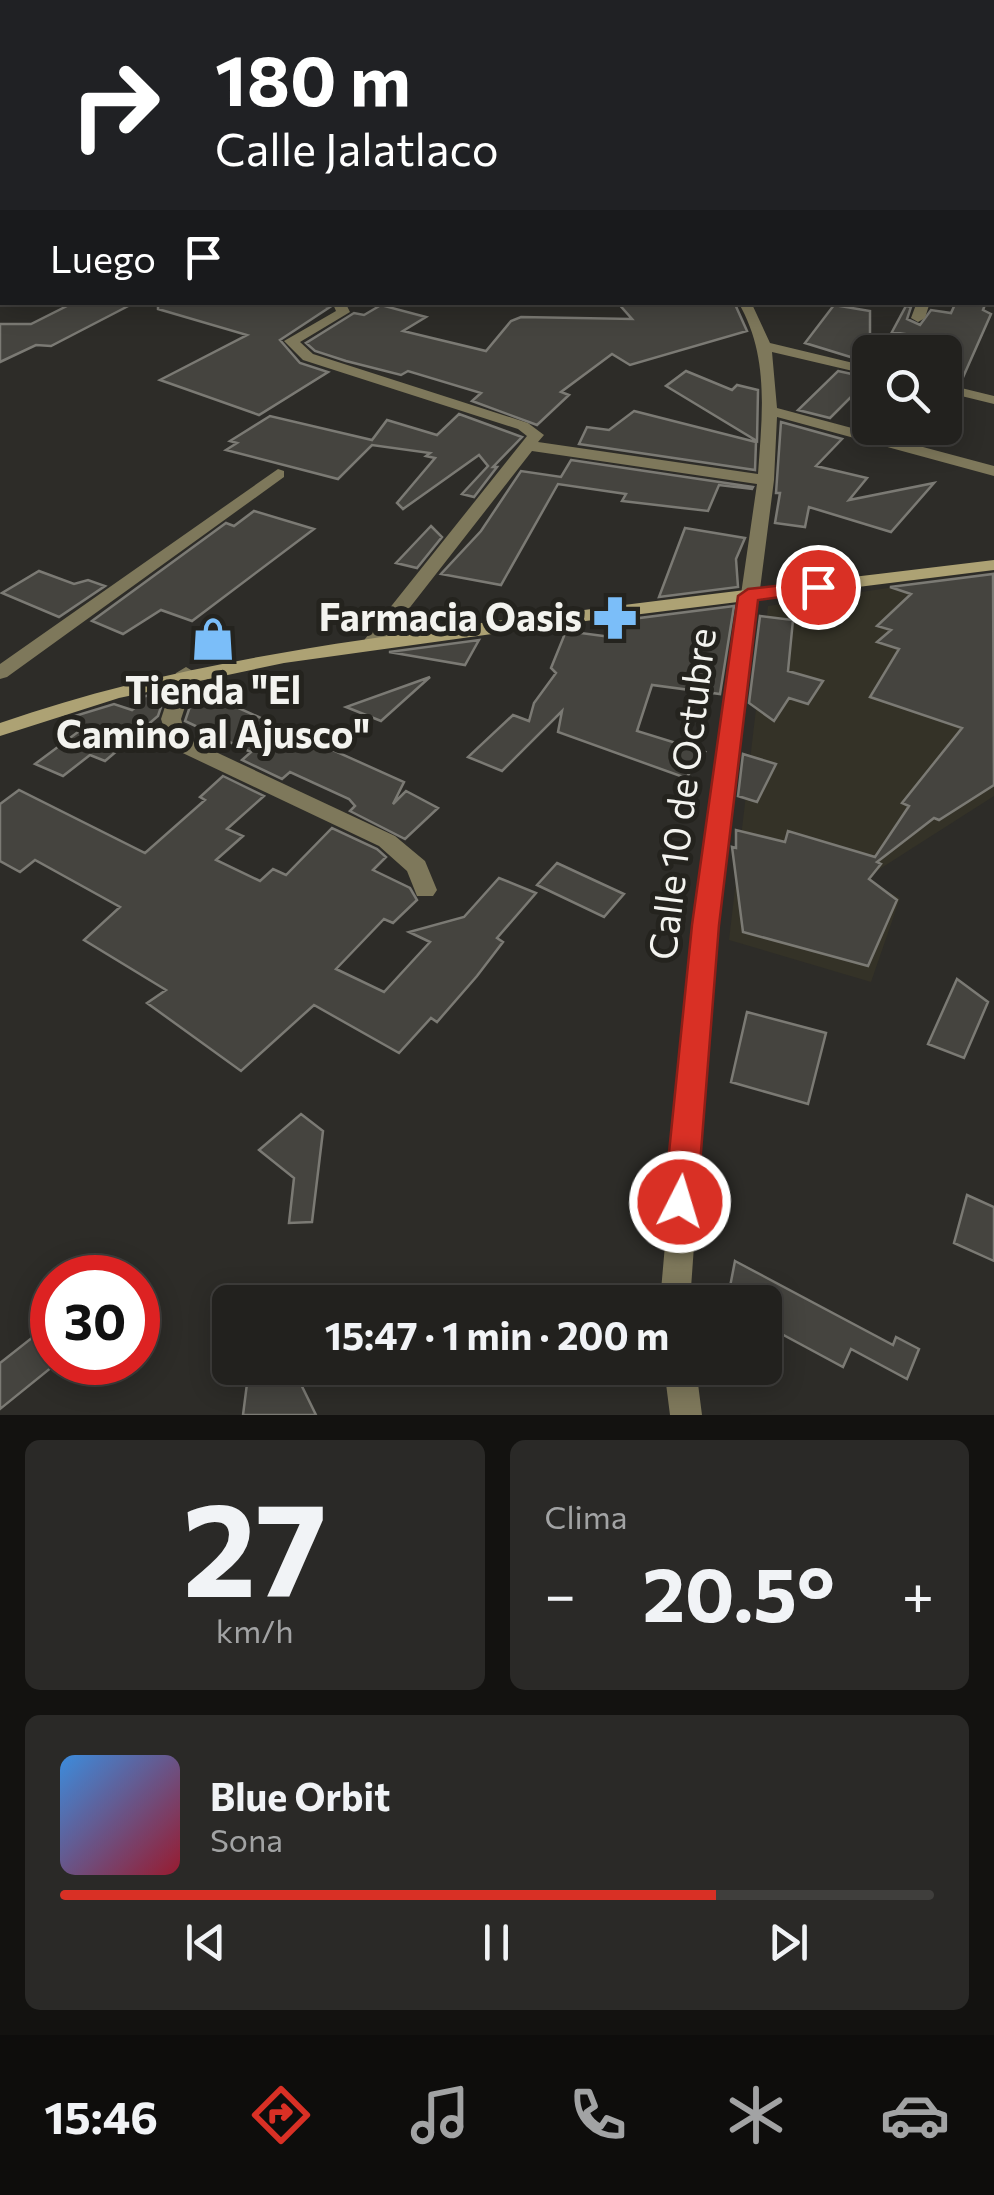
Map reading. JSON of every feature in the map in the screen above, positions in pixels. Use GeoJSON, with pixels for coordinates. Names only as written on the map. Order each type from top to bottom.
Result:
{"type":"FeatureCollection","features":[{"type":"Feature","properties":{"kind":"main road"},"geometry":{"type":"LineString","coordinates":[[0,730],[89,698],[186,673],[372,644],[994,565]]}},
{"type":"Feature","properties":{"kind":"street"},"geometry":{"type":"LineString","coordinates":[[339,305],[342,312],[291,341],[297,349],[308,357],[523,426],[536,435],[372,644]]}},
{"type":"Feature","properties":{"kind":"street","name":"Calle 10 de Octubre"},"geometry":{"type":"LineString","coordinates":[[676,1285],[705,925],[766,480],[769,410],[765,346],[760,327],[746,305]]}},
{"type":"Feature","properties":{"kind":"street"},"geometry":{"type":"LineString","coordinates":[[918,318],[923,305]]}},
{"type":"Feature","properties":{"kind":"street"},"geometry":{"type":"LineString","coordinates":[[765,346],[852,366]]}},
{"type":"Feature","properties":{"kind":"street"},"geometry":{"type":"LineString","coordinates":[[962,392],[994,400]]}},
{"type":"Feature","properties":{"kind":"street"},"geometry":{"type":"LineString","coordinates":[[769,410],[994,471]]}},
{"type":"Feature","properties":{"kind":"street"},"geometry":{"type":"LineString","coordinates":[[531,446],[766,480]]}},
{"type":"Feature","properties":{"kind":"street"},"geometry":{"type":"LineString","coordinates":[[0,673],[278,474]]}},
{"type":"Feature","properties":{"kind":"street"},"geometry":{"type":"LineString","coordinates":[[186,673],[171,719],[177,742],[387,841],[417,867],[425,890]]}},
{"type":"Feature","properties":{"kind":"street"},"geometry":{"type":"LineString","coordinates":[[682,1385],[686,1415]]}},
{"type":"Feature","properties":{"kind":"shaded area"},"geometry":{"type":"Polygon","coordinates":[[[994,572],[994,796],[864,879],[900,898],[871,982],[729,940],[768,606],[994,572]]]}},
{"type":"Feature","properties":{"kind":"building"},"geometry":{"type":"Polygon","coordinates":[[[69,305],[130,305],[51,346],[36,345],[0,362],[0,324],[31,324],[69,305]]]}},
{"type":"Feature","properties":{"kind":"building"},"geometry":{"type":"Polygon","coordinates":[[[158,305],[330,307],[280,340],[300,363],[328,372],[259,415],[160,380],[247,335],[158,309],[158,305]]]}},
{"type":"Feature","properties":{"kind":"building"},"geometry":{"type":"Polygon","coordinates":[[[381,305],[426,317],[403,331],[486,351],[511,321],[521,317],[632,319],[620,305],[735,305],[747,331],[630,365],[612,354],[561,392],[569,395],[537,425],[472,401],[481,393],[408,371],[401,375],[346,361],[315,351],[306,343],[354,313],[364,315],[381,305]]]}},
{"type":"Feature","properties":{"kind":"building"},"geometry":{"type":"Polygon","coordinates":[[[834,305],[870,311],[870,335],[852,335],[852,357],[805,343],[834,305]]]}},
{"type":"Feature","properties":{"kind":"building"},"geometry":{"type":"Polygon","coordinates":[[[955,305],[985,305],[983,310],[991,314],[962,379],[962,335],[892,332],[906,306],[911,307],[907,319],[920,325],[931,310],[951,313],[955,305]]]}},
{"type":"Feature","properties":{"kind":"building"},"geometry":{"type":"Polygon","coordinates":[[[686,371],[732,390],[737,385],[758,390],[757,441],[666,386],[686,371]]]}},
{"type":"Feature","properties":{"kind":"building"},"geometry":{"type":"Polygon","coordinates":[[[838,371],[852,374],[852,396],[830,418],[798,410],[838,371]]]}},
{"type":"Feature","properties":{"kind":"building"},"geometry":{"type":"Polygon","coordinates":[[[634,411],[756,442],[755,470],[579,444],[587,427],[609,430],[634,411]]]}},
{"type":"Feature","properties":{"kind":"building"},"geometry":{"type":"Polygon","coordinates":[[[459,414],[522,437],[493,467],[497,467],[474,497],[462,494],[488,466],[479,455],[403,509],[397,503],[435,458],[426,456],[430,453],[372,445],[338,479],[226,450],[237,443],[230,441],[270,416],[372,440],[387,420],[437,435],[459,414]]]}},
{"type":"Feature","properties":{"kind":"building"},"geometry":{"type":"Polygon","coordinates":[[[781,422],[842,439],[816,466],[867,478],[849,500],[934,483],[891,532],[809,507],[805,527],[775,523],[780,493],[776,493],[781,422]]]}},
{"type":"Feature","properties":{"kind":"building"},"geometry":{"type":"Polygon","coordinates":[[[571,460],[753,487],[719,485],[708,511],[622,501],[626,494],[558,484],[501,585],[441,574],[481,531],[521,471],[561,477],[571,460]]]}},
{"type":"Feature","properties":{"kind":"building"},"geometry":{"type":"Polygon","coordinates":[[[254,511],[314,529],[192,621],[161,610],[123,634],[92,621],[226,523],[234,526],[254,511]]]}},
{"type":"Feature","properties":{"kind":"building"},"geometry":{"type":"Polygon","coordinates":[[[431,526],[442,537],[417,568],[396,563],[431,526]]]}},
{"type":"Feature","properties":{"kind":"building"},"geometry":{"type":"Polygon","coordinates":[[[685,528],[745,538],[736,559],[738,587],[659,597],[685,528]]]}},
{"type":"Feature","properties":{"kind":"building"},"geometry":{"type":"Polygon","coordinates":[[[39,571],[74,584],[88,580],[105,586],[59,617],[2,593],[39,571]]]}},
{"type":"Feature","properties":{"kind":"building"},"geometry":{"type":"Polygon","coordinates":[[[993,574],[994,785],[939,820],[934,818],[877,862],[881,864],[869,879],[897,900],[868,966],[743,932],[732,847],[736,848],[736,830],[785,842],[788,831],[875,857],[909,806],[902,803],[962,728],[870,697],[899,649],[877,642],[891,630],[877,626],[911,594],[890,587],[993,574]]]}},
{"type":"Feature","properties":{"kind":"building"},"geometry":{"type":"Polygon","coordinates":[[[734,606],[720,694],[652,685],[637,731],[705,752],[686,778],[558,732],[562,711],[502,771],[468,757],[513,715],[529,721],[534,703],[556,673],[551,668],[566,631],[619,638],[624,620],[734,606]]]}},
{"type":"Feature","properties":{"kind":"building"},"geometry":{"type":"Polygon","coordinates":[[[760,616],[793,620],[788,671],[823,681],[808,704],[789,698],[774,721],[749,703],[760,616]]]}},
{"type":"Feature","properties":{"kind":"building"},"geometry":{"type":"Polygon","coordinates":[[[479,640],[465,665],[389,652],[479,640]]]}},
{"type":"Feature","properties":{"kind":"building"},"geometry":{"type":"Polygon","coordinates":[[[430,677],[381,721],[346,707],[430,677]]]}},
{"type":"Feature","properties":{"kind":"building"},"geometry":{"type":"Polygon","coordinates":[[[196,689],[404,782],[393,804],[406,791],[438,808],[405,839],[350,811],[355,806],[349,799],[290,772],[282,779],[242,760],[251,752],[185,721],[196,689]]]}},
{"type":"Feature","properties":{"kind":"building"},"geometry":{"type":"Polygon","coordinates":[[[166,692],[158,716],[105,761],[90,755],[63,776],[35,764],[86,726],[65,719],[114,704],[132,710],[143,701],[136,698],[166,692]]]}},
{"type":"Feature","properties":{"kind":"building"},"geometry":{"type":"Polygon","coordinates":[[[743,754],[776,764],[757,802],[738,796],[743,754]]]}},
{"type":"Feature","properties":{"kind":"building"},"geometry":{"type":"Polygon","coordinates":[[[223,776],[264,796],[227,829],[243,836],[216,860],[260,881],[273,869],[286,875],[332,828],[377,849],[386,857],[373,870],[410,888],[417,900],[393,923],[384,919],[336,969],[384,992],[430,942],[409,932],[464,917],[499,878],[536,893],[497,938],[503,942],[477,976],[437,1022],[431,1018],[399,1053],[314,1005],[241,1071],[147,1003],[166,990],[84,940],[120,907],[35,860],[20,872],[0,861],[0,804],[19,790],[145,853],[205,800],[200,797],[223,776]]]}},
{"type":"Feature","properties":{"kind":"building"},"geometry":{"type":"Polygon","coordinates":[[[557,863],[624,894],[604,917],[537,885],[557,863]]]}},
{"type":"Feature","properties":{"kind":"building"},"geometry":{"type":"Polygon","coordinates":[[[957,979],[988,1002],[964,1058],[928,1044],[957,979]]]}},
{"type":"Feature","properties":{"kind":"building"},"geometry":{"type":"Polygon","coordinates":[[[747,1012],[826,1033],[808,1104],[731,1082],[747,1012]]]}},
{"type":"Feature","properties":{"kind":"building"},"geometry":{"type":"Polygon","coordinates":[[[301,1114],[323,1131],[312,1222],[289,1223],[294,1178],[259,1150],[301,1114]]]}},
{"type":"Feature","properties":{"kind":"building"},"geometry":{"type":"Polygon","coordinates":[[[967,1195],[994,1207],[994,1261],[954,1243],[967,1195]]]}},
{"type":"Feature","properties":{"kind":"building"},"geometry":{"type":"Polygon","coordinates":[[[735,1261],[780,1285],[730,1285],[735,1261]]]}},
{"type":"Feature","properties":{"kind":"building"},"geometry":{"type":"Polygon","coordinates":[[[782,1286],[893,1345],[896,1337],[919,1349],[907,1379],[851,1349],[843,1367],[782,1334],[782,1286]]]}},
{"type":"Feature","properties":{"kind":"building"},"geometry":{"type":"Polygon","coordinates":[[[30,1339],[30,1385],[0,1409],[0,1363],[30,1339]]]}},
{"type":"Feature","properties":{"kind":"building"},"geometry":{"type":"Polygon","coordinates":[[[247,1385],[301,1385],[316,1415],[243,1415],[247,1385]]]}},
{"type":"Feature","properties":{"kind":"place","name":"Farmacia Oasis"},"geometry":{"type":"Point","coordinates":[615,618]}},
{"type":"Feature","properties":{"kind":"place","name":"Tienda \"El Camino al Ajusco\""},"geometry":{"type":"Point","coordinates":[213,639]}},
{"type":"Feature","properties":{"kind":"route"},"geometry":{"type":"LineString","coordinates":[[680,1202],[705,925],[748,596],[818,587]]}}]}
